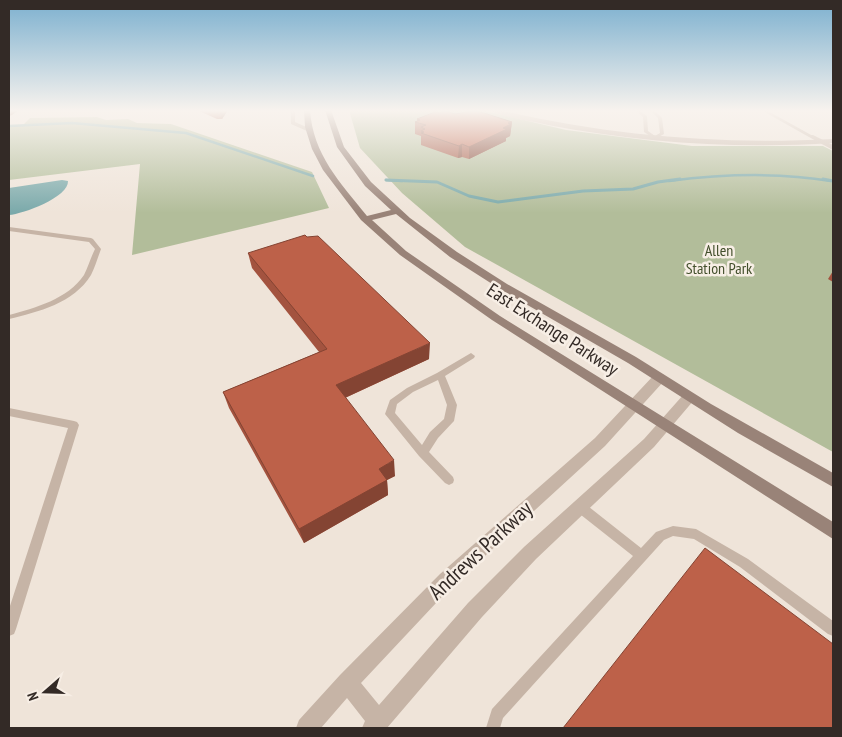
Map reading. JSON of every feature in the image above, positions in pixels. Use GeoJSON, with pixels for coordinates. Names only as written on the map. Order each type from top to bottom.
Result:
{"type":"FeatureCollection","features":[{"type":"Feature","properties":{"kind":"main road","name":"East Exchange Parkway"},"geometry":{"type":"LineString","coordinates":[[314,144],[327,170],[366,219],[403,253],[496,318],[833,531]]}},
{"type":"Feature","properties":{"kind":"main road","name":"East Exchange Parkway"},"geometry":{"type":"LineString","coordinates":[[340,144],[346,156],[372,188],[397,211],[463,261],[690,398],[833,480]]}},
{"type":"Feature","properties":{"kind":"main road"},"geometry":{"type":"LineString","coordinates":[[366,219],[397,211]]}},
{"type":"Feature","properties":{"kind":"street","name":"Andrews Parkway"},"geometry":{"type":"LineString","coordinates":[[307,728],[347,682],[446,580],[600,442],[659,378]]}},
{"type":"Feature","properties":{"kind":"street","name":"Andrews Parkway"},"geometry":{"type":"LineString","coordinates":[[379,726],[475,610],[530,554],[649,443],[690,398]]}},
{"type":"Feature","properties":{"kind":"street"},"geometry":{"type":"LineString","coordinates":[[347,682],[379,726]]}},
{"type":"Feature","properties":{"kind":"lane"},"geometry":{"type":"LineString","coordinates":[[9,229],[91,240],[98,249],[86,276],[64,297],[35,310],[9,317]]}},
{"type":"Feature","properties":{"kind":"lane"},"geometry":{"type":"LineString","coordinates":[[449,480],[390,414],[394,402],[410,390],[440,375],[471,356]]}},
{"type":"Feature","properties":{"kind":"lane"},"geometry":{"type":"LineString","coordinates":[[423,453],[434,436],[449,421],[452,405],[440,375]]}},
{"type":"Feature","properties":{"kind":"lane"},"geometry":{"type":"LineString","coordinates":[[9,412],[74,425],[9,628]]}},
{"type":"Feature","properties":{"kind":"lane"},"geometry":{"type":"LineString","coordinates":[[580,507],[642,556]]}},
{"type":"Feature","properties":{"kind":"lane"},"geometry":{"type":"LineString","coordinates":[[493,728],[497,714],[660,536],[673,531],[696,534],[744,563],[833,629]]}},
{"type":"Feature","properties":{"kind":"green space"},"geometry":{"type":"Polygon","coordinates":[[[9,144],[231,144],[312,172],[329,208],[132,255],[140,164],[9,180],[9,144]]]}},
{"type":"Feature","properties":{"kind":"green space","name":"Allen Station Park"},"geometry":{"type":"Polygon","coordinates":[[[359,144],[679,144],[823,146],[833,151],[833,452],[465,247],[402,193],[360,148],[359,144]]]}},
{"type":"Feature","properties":{"kind":"water"},"geometry":{"type":"Polygon","coordinates":[[[62,180],[68,181],[66,187],[53,199],[24,212],[9,215],[9,188],[62,180]]]}},
{"type":"Feature","properties":{"kind":"building"},"geometry":{"type":"Polygon","coordinates":[[[305,235],[307,237],[318,236],[430,343],[336,385],[394,460],[379,469],[387,480],[299,529],[223,392],[327,349],[248,253],[305,235]]]}},
{"type":"Feature","properties":{"kind":"building"},"geometry":{"type":"Polygon","coordinates":[[[705,548],[833,644],[833,728],[563,728],[705,548]]]}},
{"type":"Feature","properties":{"kind":"waterway"},"geometry":{"type":"LineString","coordinates":[[220,144],[313,176]]}},
{"type":"Feature","properties":{"kind":"waterway"},"geometry":{"type":"LineString","coordinates":[[669,181],[750,175],[790,176],[831,181]]}},
{"type":"Feature","properties":{"kind":"waterway"},"geometry":{"type":"LineString","coordinates":[[402,181],[386,180],[437,182],[469,196],[498,202],[583,191],[633,189],[658,182],[680,179]]}},
{"type":"Feature","properties":{"kind":"waterway"},"geometry":{"type":"LineString","coordinates":[[823,179],[833,181]]}}]}
